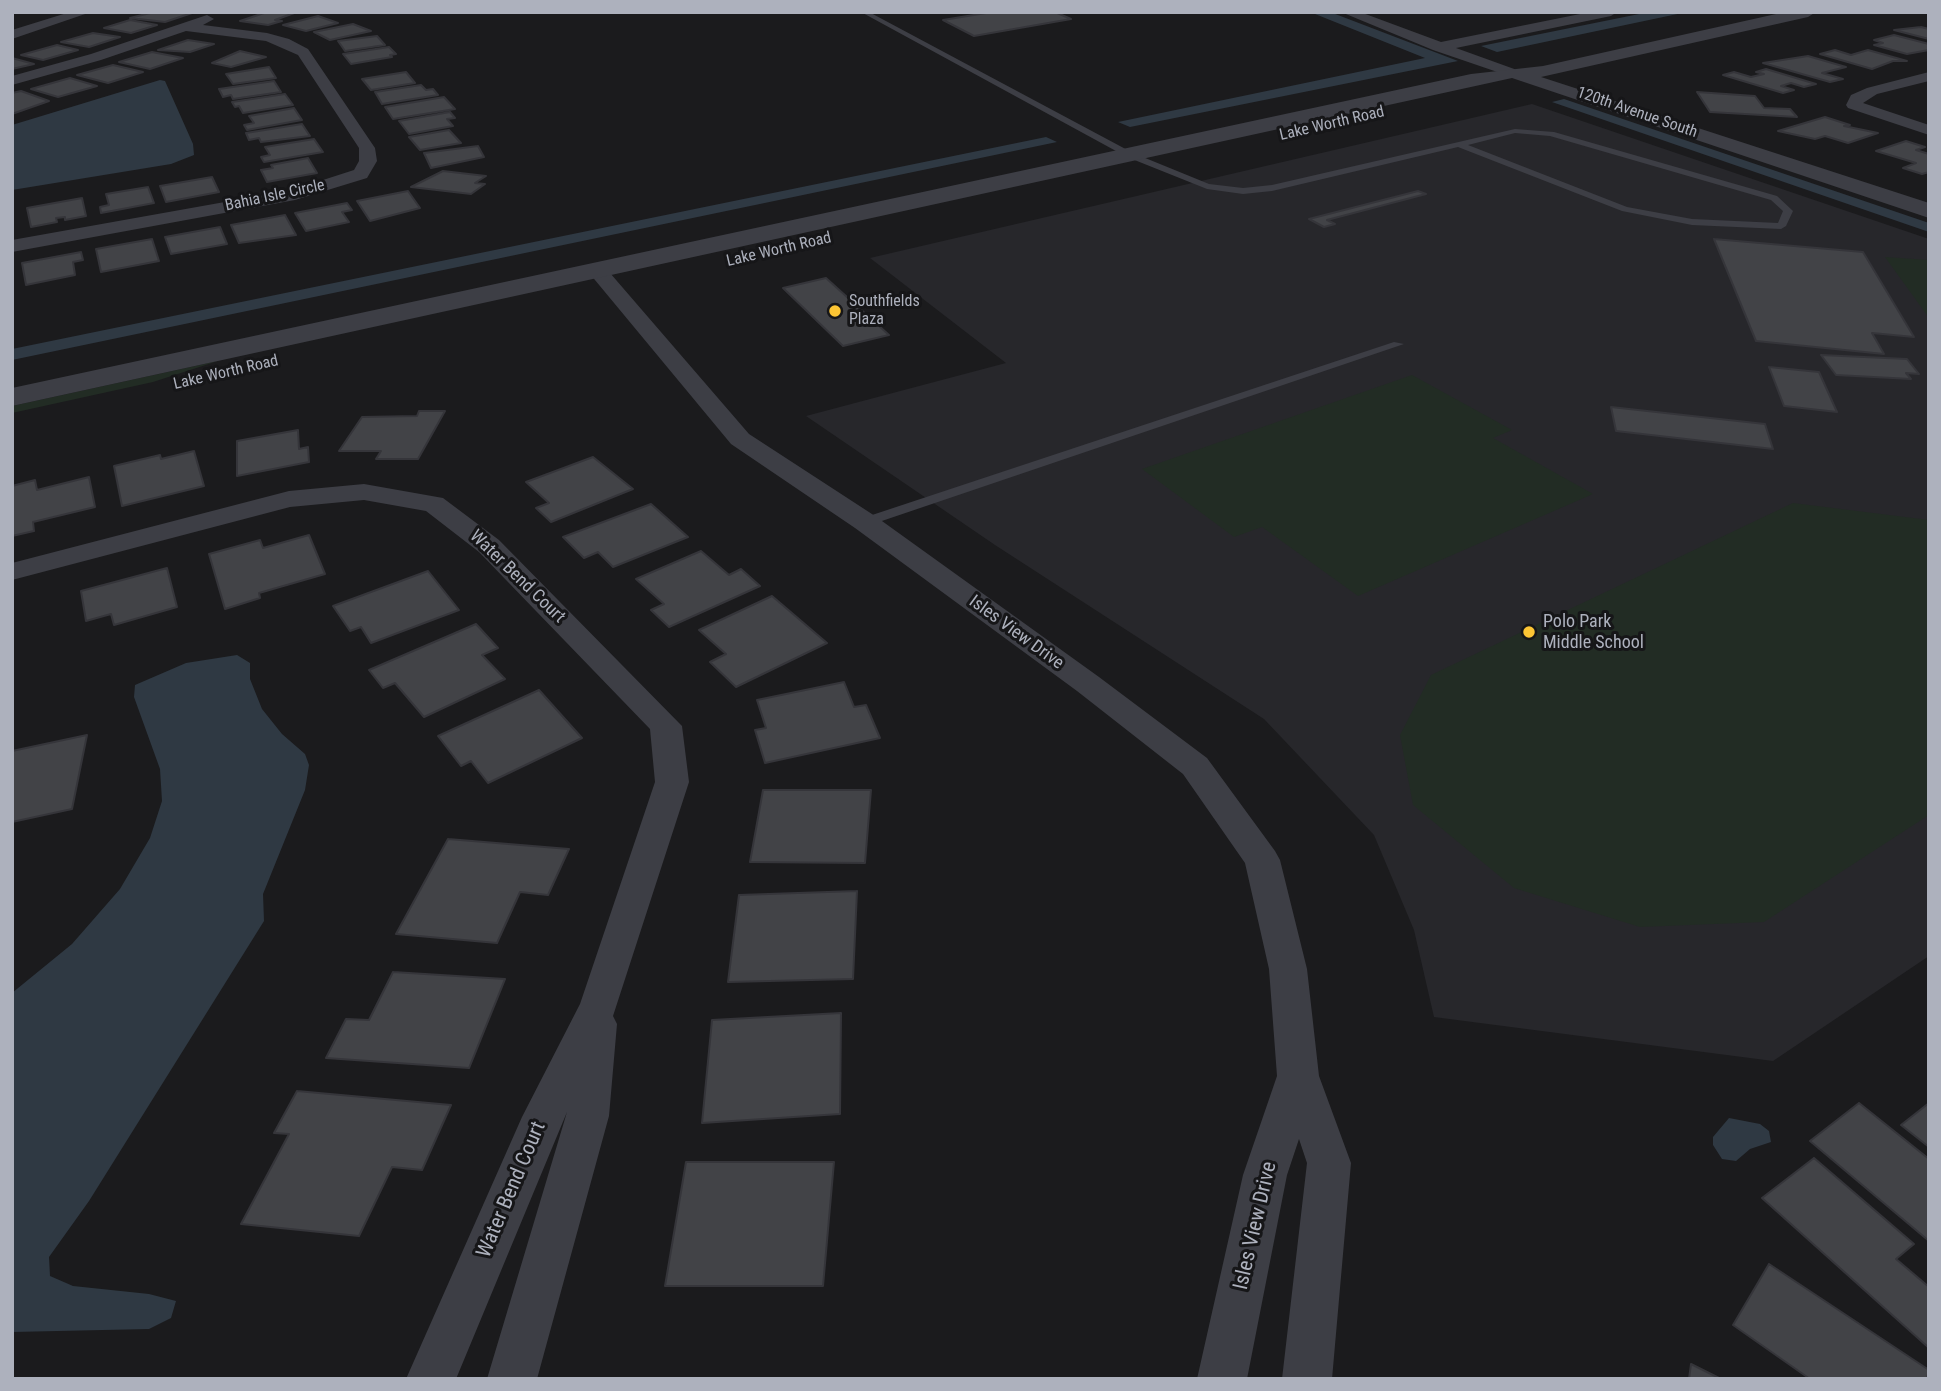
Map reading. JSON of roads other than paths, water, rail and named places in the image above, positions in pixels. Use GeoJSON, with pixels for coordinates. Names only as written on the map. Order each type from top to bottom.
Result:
{"type":"FeatureCollection","features":[{"type":"Feature","properties":{"kind":"street"},"geometry":{"type":"LineString","coordinates":[[12,35],[85,12]]}},
{"type":"Feature","properties":{"kind":"street","name":"Bahia Isle Circle"},"geometry":{"type":"LineString","coordinates":[[12,81],[187,27],[225,12]]}},
{"type":"Feature","properties":{"kind":"street","name":"120th Avenue South"},"geometry":{"type":"LineString","coordinates":[[1348,12],[1438,47],[1529,74],[1929,211]]}},
{"type":"Feature","properties":{"kind":"street"},"geometry":{"type":"LineString","coordinates":[[1438,47],[1611,12]]}},
{"type":"Feature","properties":{"kind":"street","name":"Lake Worth Road"},"geometry":{"type":"LineString","coordinates":[[12,397],[603,279],[1808,12]]}},
{"type":"Feature","properties":{"kind":"street","name":"Bahia Isle Circle"},"geometry":{"type":"LineString","coordinates":[[12,246],[295,195],[360,174],[368,161],[367,148],[303,52],[267,37],[187,27]]}},
{"type":"Feature","properties":{"kind":"street"},"geometry":{"type":"LineString","coordinates":[[1929,76],[1872,91],[1857,98],[1854,105],[1929,130]]}},
{"type":"Feature","properties":{"kind":"street","name":"Lake Worth Road"},"geometry":{"type":"LineString","coordinates":[[121,397],[603,279]]}},
{"type":"Feature","properties":{"kind":"street","name":"Isles View Drive"},"geometry":{"type":"LineString","coordinates":[[603,279],[740,439],[864,522],[1088,684],[1195,766],[1262,860],[1288,970],[1297,1076],[1329,1163],[1307,1379]]}},
{"type":"Feature","properties":{"kind":"street","name":"Water Bend Court"},"geometry":{"type":"LineString","coordinates":[[12,572],[289,499],[364,492],[434,504],[489,545],[666,726],[672,782],[599,1005],[543,1116],[431,1379]]}},
{"type":"Feature","properties":{"kind":"street","name":"Water Bend Court"},"geometry":{"type":"LineString","coordinates":[[512,1379],[588,1116],[599,1005]]}},
{"type":"Feature","properties":{"kind":"street","name":"Isles View Drive"},"geometry":{"type":"LineString","coordinates":[[1222,1379],[1265,1175],[1297,1076]]}},
{"type":"Feature","properties":{"kind":"lane"},"geometry":{"type":"LineString","coordinates":[[864,12],[1140,160],[1207,186],[1242,191],[1272,188],[1515,131],[1551,134],[1774,198],[1788,211],[1781,226],[1692,222],[1625,209],[1461,145]]}},
{"type":"Feature","properties":{"kind":"lane"},"geometry":{"type":"LineString","coordinates":[[864,522],[1398,344]]}},
{"type":"Feature","properties":{"kind":"place","name":"Southfields Plaza"},"geometry":{"type":"Point","coordinates":[835,311]}},
{"type":"Feature","properties":{"kind":"place","name":"Polo Park Middle School"},"geometry":{"type":"Point","coordinates":[1529,632]}}]}
